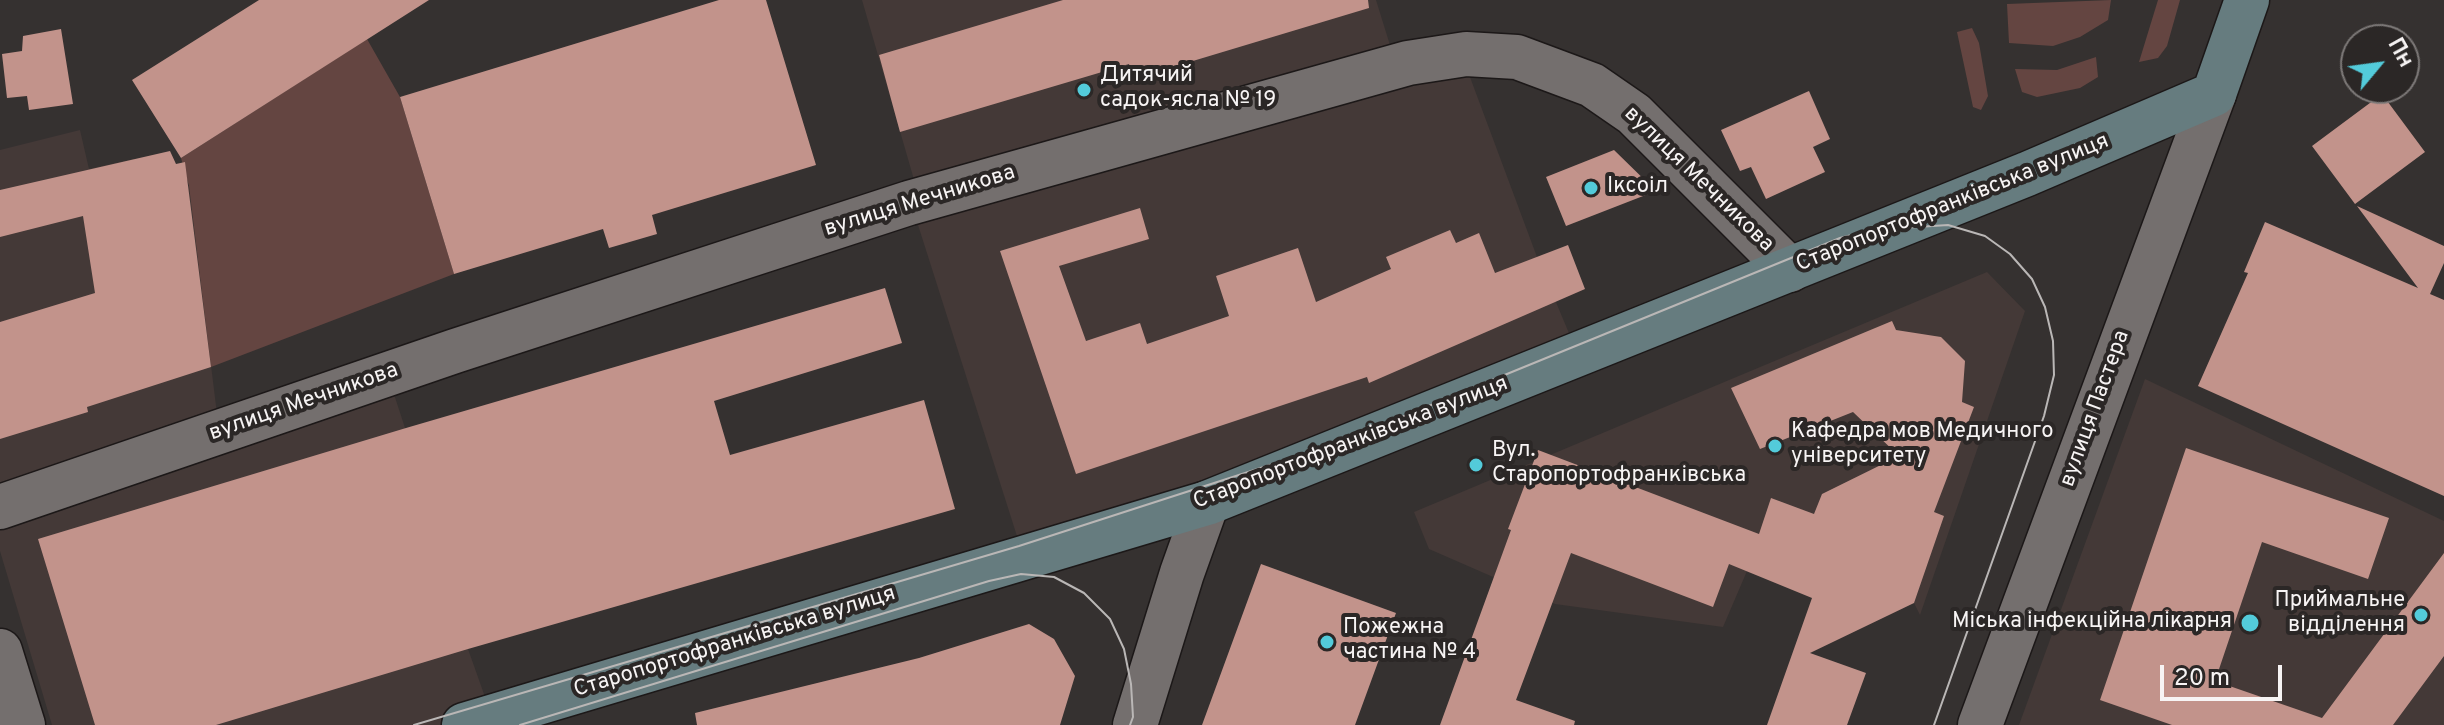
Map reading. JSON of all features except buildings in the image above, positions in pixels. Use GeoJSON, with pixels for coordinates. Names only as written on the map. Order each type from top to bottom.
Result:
{"type":"FeatureCollection","features":[{"type":"Feature","properties":{"kind":"main road"},"geometry":{"type":"LineString","coordinates":[[2214,94],[2247,0]]}},
{"type":"Feature","properties":{"kind":"main road","name":"Старопортофранківська вулиця"},"geometry":{"type":"LineString","coordinates":[[464,725],[1207,503],[2104,143],[2214,94]]}},
{"type":"Feature","properties":{"kind":"street","name":"вулиця Мечникова"},"geometry":{"type":"LineString","coordinates":[[0,507],[455,351],[909,203],[1408,63],[1466,54],[1517,57],[1592,85],[1634,114],[1790,270]]}},
{"type":"Feature","properties":{"kind":"street","name":"вулиця Пастера"},"geometry":{"type":"LineString","coordinates":[[1980,725],[2214,94]]}},
{"type":"Feature","properties":{"kind":"street"},"geometry":{"type":"LineString","coordinates":[[1135,725],[1207,503]]}},
{"type":"Feature","properties":{"kind":"street"},"geometry":{"type":"LineString","coordinates":[[0,651],[23,725]]}},
{"type":"Feature","properties":{"kind":"shaded area","name":"Дитячий садок-ясла № 19"},"geometry":{"type":"Polygon","coordinates":[[[862,0],[1376,0],[1394,58],[917,190],[862,0]]]}},
{"type":"Feature","properties":{"kind":"shaded area"},"geometry":{"type":"Polygon","coordinates":[[[2111,0],[2108,20],[2080,37],[2053,46],[2009,43],[2007,4],[2111,0]]]}},
{"type":"Feature","properties":{"kind":"shaded area"},"geometry":{"type":"Polygon","coordinates":[[[2158,0],[2180,0],[2167,46],[2158,58],[2139,62],[2158,0]]]}},
{"type":"Feature","properties":{"kind":"shaded area"},"geometry":{"type":"Polygon","coordinates":[[[1972,28],[1979,43],[1988,96],[1981,110],[1973,107],[1957,32],[1972,28]]]}},
{"type":"Feature","properties":{"kind":"shaded area"},"geometry":{"type":"Polygon","coordinates":[[[367,39],[400,97],[454,274],[211,367],[189,186],[181,158],[367,39]]]}},
{"type":"Feature","properties":{"kind":"shaded area"},"geometry":{"type":"Polygon","coordinates":[[[2096,57],[2098,77],[2080,88],[2037,97],[2022,92],[2015,69],[2057,70],[2096,57]]]}},
{"type":"Feature","properties":{"kind":"shaded area"},"geometry":{"type":"Polygon","coordinates":[[[1464,61],[1537,257],[1579,357],[1023,555],[912,206],[1464,61]]]}},
{"type":"Feature","properties":{"kind":"shaded area"},"geometry":{"type":"Polygon","coordinates":[[[80,130],[89,169],[134,159],[139,199],[189,186],[217,414],[0,488],[0,150],[80,130]]]}},
{"type":"Feature","properties":{"kind":"shaded area","name":"Кафедра мов Медичного університету"},"geometry":{"type":"Polygon","coordinates":[[[1987,272],[2025,311],[1920,615],[1914,603],[1747,571],[1723,627],[1555,604],[1429,549],[1414,512],[1987,272]]]}},
{"type":"Feature","properties":{"kind":"shaded area","name":"Міська інфекційна лікарня"},"geometry":{"type":"Polygon","coordinates":[[[2145,379],[2444,521],[2444,725],[2019,725],[2145,379]]]}},
{"type":"Feature","properties":{"kind":"shaded area"},"geometry":{"type":"Polygon","coordinates":[[[390,382],[425,489],[468,649],[490,711],[446,725],[52,725],[0,551],[0,515],[390,382]]]}},
{"type":"Feature","properties":{"kind":"tram line"},"geometry":{"type":"LineString","coordinates":[[414,725],[1019,546],[1338,443],[1840,238],[1871,230],[1948,225],[1985,236],[2010,254],[2032,279],[2045,307],[2053,341],[2054,375],[2044,416],[1934,725]]}},
{"type":"Feature","properties":{"kind":"tram line"},"geometry":{"type":"LineString","coordinates":[[520,725],[989,581],[1021,574],[1054,577],[1084,593],[1110,619],[1124,649],[1131,684],[1133,717],[1130,725]]}},
{"type":"Feature","properties":{"kind":"place","name":"Дитячий садок-ясла № 19"},"geometry":{"type":"Point","coordinates":[1084,90]}},
{"type":"Feature","properties":{"kind":"place","name":"Iксоiл"},"geometry":{"type":"Point","coordinates":[1591,188]}},
{"type":"Feature","properties":{"kind":"place","name":"Кафедра мов Медичного університету"},"geometry":{"type":"Point","coordinates":[1775,446]}},
{"type":"Feature","properties":{"kind":"place","name":"Вул. Старопортофранківська"},"geometry":{"type":"Point","coordinates":[1476,465]}},
{"type":"Feature","properties":{"kind":"place","name":"Приймальне відділення"},"geometry":{"type":"Point","coordinates":[2421,615]}},
{"type":"Feature","properties":{"kind":"place","name":"Міська інфекційна лікарня"},"geometry":{"type":"Point","coordinates":[2250,623]}},
{"type":"Feature","properties":{"kind":"place","name":"Пожежна частина № 4"},"geometry":{"type":"Point","coordinates":[1327,642]}}]}
